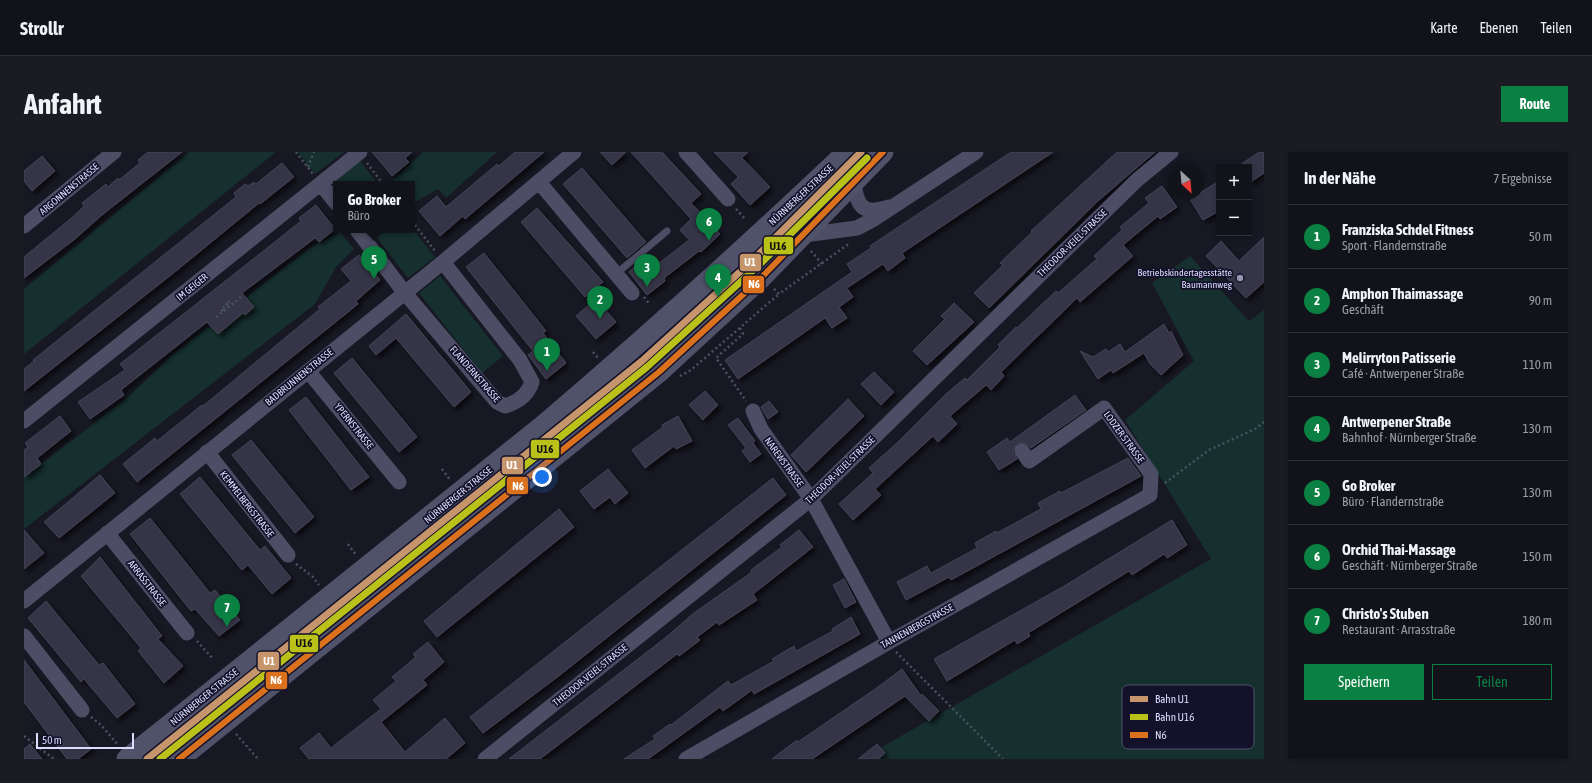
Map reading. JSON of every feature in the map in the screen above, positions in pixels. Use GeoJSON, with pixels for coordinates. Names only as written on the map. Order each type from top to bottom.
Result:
{"type":"FeatureCollection","features":[{"type":"Feature","properties":{"kind":"main road","name":"NÜRNBERGER STRASSE"},"geometry":{"type":"LineString","coordinates":[[127,759],[489,470],[608,371],[772,224],[847,152]]}},
{"type":"Feature","properties":{"kind":"main road"},"geometry":{"type":"LineString","coordinates":[[179,759],[659,372],[762,278],[883,152]]}},
{"type":"Feature","properties":{"kind":"street","name":"ARGONNENSTRASSE"},"geometry":{"type":"LineString","coordinates":[[24,226],[114,152]]}},
{"type":"Feature","properties":{"kind":"street","name":"IM GEIGER"},"geometry":{"type":"LineString","coordinates":[[24,421],[360,152]]}},
{"type":"Feature","properties":{"kind":"street","name":"BADBRUNNENSTRASSE"},"geometry":{"type":"LineString","coordinates":[[24,600],[443,262],[574,152]]}},
{"type":"Feature","properties":{"kind":"street"},"geometry":{"type":"LineString","coordinates":[[686,152],[728,199]]}},
{"type":"Feature","properties":{"kind":"street"},"geometry":{"type":"LineString","coordinates":[[804,235],[857,228],[874,219],[976,152]]}},
{"type":"Feature","properties":{"kind":"street","name":"THEODOR-VEIEL-STRASSE"},"geometry":{"type":"LineString","coordinates":[[485,759],[811,499],[1137,180],[1171,152]]}},
{"type":"Feature","properties":{"kind":"street"},"geometry":{"type":"LineString","coordinates":[[539,182],[632,293]]}},
{"type":"Feature","properties":{"kind":"street"},"geometry":{"type":"LineString","coordinates":[[854,183],[856,199],[866,209],[877,211],[892,206]]}},
{"type":"Feature","properties":{"kind":"street"},"geometry":{"type":"LineString","coordinates":[[321,184],[333,199]]}},
{"type":"Feature","properties":{"kind":"street","name":"FLANDERNSTRASSE"},"geometry":{"type":"LineString","coordinates":[[359,233],[404,292],[497,402],[505,406],[513,403],[524,396],[532,382],[520,360],[443,262]]}},
{"type":"Feature","properties":{"kind":"street","name":"YPERNSTRASSE"},"geometry":{"type":"LineString","coordinates":[[308,371],[399,482]]}},
{"type":"Feature","properties":{"kind":"street","name":"LODZER STRASSE"},"geometry":{"type":"LineString","coordinates":[[1022,450],[1029,461],[1104,408],[1151,474],[1150,495]]}},
{"type":"Feature","properties":{"kind":"street","name":"NAREWSTRASSE"},"geometry":{"type":"LineString","coordinates":[[753,411],[761,429],[811,499],[889,642]]}},
{"type":"Feature","properties":{"kind":"street","name":"KEMMELBERGSTRASSE"},"geometry":{"type":"LineString","coordinates":[[207,452],[288,555]]}},
{"type":"Feature","properties":{"kind":"street","name":"TANNENBERGSTRASSE"},"geometry":{"type":"LineString","coordinates":[[686,759],[889,642],[1150,495]]}},
{"type":"Feature","properties":{"kind":"street","name":"ARRASSTRASSE"},"geometry":{"type":"LineString","coordinates":[[108,533],[187,633]]}},
{"type":"Feature","properties":{"kind":"street"},"geometry":{"type":"LineString","coordinates":[[24,636],[82,710]]}},
{"type":"Feature","properties":{"kind":"lane"},"geometry":{"type":"LineString","coordinates":[[616,274],[667,231]]}},
{"type":"Feature","properties":{"kind":"path"},"geometry":{"type":"LineString","coordinates":[[296,152],[308,167],[314,152]]}},
{"type":"Feature","properties":{"kind":"path"},"geometry":{"type":"LineString","coordinates":[[360,152],[381,181]]}},
{"type":"Feature","properties":{"kind":"path"},"geometry":{"type":"LineString","coordinates":[[415,225],[443,262]]}},
{"type":"Feature","properties":{"kind":"path"},"geometry":{"type":"LineString","coordinates":[[674,376],[682,376],[691,370],[779,294],[852,242],[857,228]]}},
{"type":"Feature","properties":{"kind":"path"},"geometry":{"type":"LineString","coordinates":[[762,278],[779,294]]}},
{"type":"Feature","properties":{"kind":"path"},"geometry":{"type":"LineString","coordinates":[[216,317],[241,296]]}},
{"type":"Feature","properties":{"kind":"path"},"geometry":{"type":"LineString","coordinates":[[223,311],[221,309],[227,305],[227,302],[231,305]]}},
{"type":"Feature","properties":{"kind":"path"},"geometry":{"type":"LineString","coordinates":[[740,328],[743,334],[716,358],[753,411]]}},
{"type":"Feature","properties":{"kind":"path"},"geometry":{"type":"LineString","coordinates":[[1177,474],[1209,450],[1255,429],[1264,422]]}},
{"type":"Feature","properties":{"kind":"path"},"geometry":{"type":"LineString","coordinates":[[288,555],[313,577],[329,598]]}},
{"type":"Feature","properties":{"kind":"path"},"geometry":{"type":"LineString","coordinates":[[187,633],[202,645],[212,659]]}},
{"type":"Feature","properties":{"kind":"path"},"geometry":{"type":"LineString","coordinates":[[889,642],[896,652],[1003,759]]}},
{"type":"Feature","properties":{"kind":"path"},"geometry":{"type":"LineString","coordinates":[[82,710],[101,725],[114,740]]}},
{"type":"Feature","properties":{"kind":"path"},"geometry":{"type":"LineString","coordinates":[[225,722],[258,759]]}},
{"type":"Feature","properties":{"kind":"path"},"geometry":{"type":"LineString","coordinates":[[24,736],[54,759]]}},
{"type":"Feature","properties":{"kind":"green space"},"geometry":{"type":"Polygon","coordinates":[[[189,152],[276,152],[24,354],[24,289],[189,152]]]}},
{"type":"Feature","properties":{"kind":"green space"},"geometry":{"type":"Polygon","coordinates":[[[298,152],[344,152],[315,174],[298,152]]]}},
{"type":"Feature","properties":{"kind":"green space"},"geometry":{"type":"Polygon","coordinates":[[[423,152],[497,152],[446,198],[438,189],[415,202],[415,181],[392,181],[423,152]]]}},
{"type":"Feature","properties":{"kind":"green space"},"geometry":{"type":"Polygon","coordinates":[[[360,161],[376,181],[334,181],[360,161]]]}},
{"type":"Feature","properties":{"kind":"green space"},"geometry":{"type":"Polygon","coordinates":[[[415,232],[435,257],[408,278],[373,233],[415,233],[415,232]]]}},
{"type":"Feature","properties":{"kind":"green space"},"geometry":{"type":"Polygon","coordinates":[[[341,233],[354,249],[336,267],[315,304],[24,529],[24,477],[127,398],[170,357],[308,249],[341,233]]]}},
{"type":"Feature","properties":{"kind":"green space"},"geometry":{"type":"Polygon","coordinates":[[[1190,256],[1249,321],[1264,310],[1264,759],[861,759],[1211,559],[1125,420],[1194,361],[1152,283],[1190,256]]]}},
{"type":"Feature","properties":{"kind":"green space"},"geometry":{"type":"Polygon","coordinates":[[[440,276],[503,356],[482,373],[419,293],[440,276]]]}},
{"type":"Feature","properties":{"kind":"building"},"geometry":{"type":"Polygon","coordinates":[[[148,152],[182,152],[102,215],[75,239],[24,278],[24,257],[74,216],[84,206],[82,203],[106,184],[108,187],[118,178],[119,180],[140,163],[138,160],[148,152]]]}},
{"type":"Feature","properties":{"kind":"building"},"geometry":{"type":"Polygon","coordinates":[[[372,152],[412,152],[405,158],[409,162],[392,176],[372,152]]]}},
{"type":"Feature","properties":{"kind":"building"},"geometry":{"type":"Polygon","coordinates":[[[515,152],[544,152],[465,219],[463,216],[440,236],[419,211],[437,196],[446,207],[497,164],[499,166],[515,152]]]}},
{"type":"Feature","properties":{"kind":"building"},"geometry":{"type":"Polygon","coordinates":[[[600,152],[626,152],[612,165],[600,152]]]}},
{"type":"Feature","properties":{"kind":"building"},"geometry":{"type":"Polygon","coordinates":[[[631,152],[662,152],[701,194],[691,203],[720,234],[701,252],[699,251],[664,278],[665,281],[647,295],[629,272],[646,256],[654,267],[689,240],[680,230],[691,219],[631,152]]]}},
{"type":"Feature","properties":{"kind":"building"},"geometry":{"type":"Polygon","coordinates":[[[714,152],[748,152],[742,158],[770,187],[750,205],[731,184],[738,177],[714,152]]]}},
{"type":"Feature","properties":{"kind":"building"},"geometry":{"type":"Polygon","coordinates":[[[1011,152],[1053,152],[902,253],[905,258],[888,271],[883,264],[847,288],[853,297],[839,307],[847,318],[832,328],[825,318],[738,379],[725,360],[852,272],[847,264],[871,248],[870,246],[1011,152]]]}},
{"type":"Feature","properties":{"kind":"building"},"geometry":{"type":"Polygon","coordinates":[[[1117,152],[1155,152],[1098,201],[989,308],[974,293],[1003,265],[1000,263],[1032,232],[1031,231],[1117,152]]]}},
{"type":"Feature","properties":{"kind":"building"},"geometry":{"type":"Polygon","coordinates":[[[1259,152],[1264,152],[1264,173],[1252,181],[1252,164],[1241,164],[1259,152]]]}},
{"type":"Feature","properties":{"kind":"building"},"geometry":{"type":"Polygon","coordinates":[[[42,156],[55,171],[32,191],[24,181],[24,171],[42,156]]]}},
{"type":"Feature","properties":{"kind":"building"},"geometry":{"type":"Polygon","coordinates":[[[282,163],[294,177],[260,204],[259,203],[176,271],[24,391],[24,369],[34,361],[33,360],[236,197],[234,193],[245,184],[248,186],[254,182],[256,184],[282,163]]]}},
{"type":"Feature","properties":{"kind":"building"},"geometry":{"type":"Polygon","coordinates":[[[582,168],[646,242],[627,258],[563,184],[582,168]]]}},
{"type":"Feature","properties":{"kind":"building"},"geometry":{"type":"Polygon","coordinates":[[[1216,183],[1216,213],[1203,220],[1191,200],[1204,200],[1204,190],[1216,183]]]}},
{"type":"Feature","properties":{"kind":"building"},"geometry":{"type":"Polygon","coordinates":[[[1162,186],[1168,194],[1168,200],[1172,200],[1177,207],[1160,219],[1158,216],[1123,245],[1133,256],[1080,302],[1077,298],[1001,372],[1004,376],[991,390],[986,385],[950,416],[957,424],[938,442],[933,436],[875,489],[881,495],[853,520],[839,504],[873,473],[869,468],[897,443],[946,394],[965,378],[967,380],[1000,347],[998,345],[1016,327],[1017,328],[1056,291],[1058,293],[1097,259],[1094,256],[1122,230],[1120,227],[1149,203],[1145,198],[1162,186]]]}},
{"type":"Feature","properties":{"kind":"building"},"geometry":{"type":"Polygon","coordinates":[[[316,205],[333,226],[333,231],[319,242],[315,238],[242,293],[254,307],[245,315],[243,313],[218,334],[207,322],[121,390],[124,395],[90,419],[78,402],[125,370],[120,364],[301,221],[299,218],[316,205]]]}},
{"type":"Feature","properties":{"kind":"building"},"geometry":{"type":"Polygon","coordinates":[[[537,208],[603,282],[585,297],[521,222],[537,208]]]}},
{"type":"Feature","properties":{"kind":"building"},"geometry":{"type":"Polygon","coordinates":[[[1264,237],[1264,282],[1246,298],[1206,256],[1221,241],[1239,261],[1264,237]]]}},
{"type":"Feature","properties":{"kind":"building"},"geometry":{"type":"Polygon","coordinates":[[[484,253],[546,331],[543,333],[566,363],[546,379],[528,355],[533,351],[466,267],[484,253]]]}},
{"type":"Feature","properties":{"kind":"building"},"geometry":{"type":"Polygon","coordinates":[[[359,255],[380,280],[356,301],[358,304],[137,482],[123,464],[155,438],[157,441],[202,405],[203,406],[320,309],[318,307],[351,281],[341,269],[359,255]]]}},
{"type":"Feature","properties":{"kind":"building"},"geometry":{"type":"Polygon","coordinates":[[[749,260],[755,267],[737,284],[730,277],[749,260]]]}},
{"type":"Feature","properties":{"kind":"building"},"geometry":{"type":"Polygon","coordinates":[[[596,299],[616,322],[596,339],[576,316],[596,299]]]}},
{"type":"Feature","properties":{"kind":"building"},"geometry":{"type":"Polygon","coordinates":[[[954,303],[974,322],[927,365],[913,351],[945,319],[941,316],[954,303]]]}},
{"type":"Feature","properties":{"kind":"building"},"geometry":{"type":"Polygon","coordinates":[[[699,305],[706,313],[688,329],[681,321],[699,305]]]}},
{"type":"Feature","properties":{"kind":"building"},"geometry":{"type":"Polygon","coordinates":[[[406,314],[471,392],[454,407],[396,338],[376,355],[369,346],[406,314]]]}},
{"type":"Feature","properties":{"kind":"building"},"geometry":{"type":"Polygon","coordinates":[[[1164,324],[1169,333],[1171,331],[1183,355],[1161,375],[1150,364],[1144,353],[1113,373],[1111,370],[1098,379],[1080,351],[1093,357],[1106,349],[1108,352],[1120,344],[1125,352],[1164,324]]]}},
{"type":"Feature","properties":{"kind":"building"},"geometry":{"type":"Polygon","coordinates":[[[352,358],[417,437],[399,452],[334,373],[352,358]]]}},
{"type":"Feature","properties":{"kind":"building"},"geometry":{"type":"Polygon","coordinates":[[[874,372],[894,392],[881,405],[861,384],[874,372]]]}},
{"type":"Feature","properties":{"kind":"building"},"geometry":{"type":"Polygon","coordinates":[[[705,391],[718,405],[703,420],[689,405],[705,391]]]}},
{"type":"Feature","properties":{"kind":"building"},"geometry":{"type":"Polygon","coordinates":[[[1075,395],[1086,410],[1031,448],[1025,443],[1017,444],[1013,451],[1017,459],[999,470],[987,452],[1007,438],[1010,442],[1075,395]]]}},
{"type":"Feature","properties":{"kind":"building"},"geometry":{"type":"Polygon","coordinates":[[[306,397],[369,477],[351,490],[289,410],[306,397]]]}},
{"type":"Feature","properties":{"kind":"building"},"geometry":{"type":"Polygon","coordinates":[[[848,399],[864,416],[806,472],[791,455],[848,399]]]}},
{"type":"Feature","properties":{"kind":"building"},"geometry":{"type":"Polygon","coordinates":[[[769,401],[778,412],[768,419],[761,407],[769,401]]]}},
{"type":"Feature","properties":{"kind":"building"},"geometry":{"type":"Polygon","coordinates":[[[60,416],[71,431],[37,458],[41,464],[24,477],[24,450],[28,447],[25,443],[60,416]]]}},
{"type":"Feature","properties":{"kind":"building"},"geometry":{"type":"Polygon","coordinates":[[[678,416],[692,441],[676,449],[674,446],[645,468],[632,450],[663,427],[662,425],[678,416]]]}},
{"type":"Feature","properties":{"kind":"building"},"geometry":{"type":"Polygon","coordinates":[[[738,418],[755,441],[753,443],[761,454],[750,462],[742,451],[746,448],[728,425],[738,418]]]}},
{"type":"Feature","properties":{"kind":"building"},"geometry":{"type":"Polygon","coordinates":[[[251,440],[314,517],[295,533],[232,455],[251,440]]]}},
{"type":"Feature","properties":{"kind":"building"},"geometry":{"type":"Polygon","coordinates":[[[1128,458],[1141,476],[951,580],[949,577],[906,600],[897,582],[927,566],[931,573],[977,548],[975,543],[1041,509],[1038,503],[1060,491],[1061,493],[1128,458]]]}},
{"type":"Feature","properties":{"kind":"building"},"geometry":{"type":"Polygon","coordinates":[[[608,469],[628,493],[615,504],[610,497],[594,509],[580,491],[608,469]]]}},
{"type":"Feature","properties":{"kind":"building"},"geometry":{"type":"Polygon","coordinates":[[[100,475],[115,493],[59,538],[44,522],[100,475]]]}},
{"type":"Feature","properties":{"kind":"building"},"geometry":{"type":"Polygon","coordinates":[[[200,477],[260,550],[265,546],[291,578],[272,594],[248,565],[242,570],[180,494],[200,477]]]}},
{"type":"Feature","properties":{"kind":"building"},"geometry":{"type":"Polygon","coordinates":[[[773,478],[786,495],[560,675],[483,733],[470,717],[773,478]]]}},
{"type":"Feature","properties":{"kind":"building"},"geometry":{"type":"Polygon","coordinates":[[[559,509],[574,527],[437,637],[424,621],[559,509]]]}},
{"type":"Feature","properties":{"kind":"building"},"geometry":{"type":"Polygon","coordinates":[[[150,518],[210,593],[215,590],[240,620],[219,636],[195,609],[191,611],[130,534],[150,518]]]}},
{"type":"Feature","properties":{"kind":"building"},"geometry":{"type":"Polygon","coordinates":[[[1172,520],[1187,545],[1167,558],[1164,554],[1132,575],[1129,571],[1028,633],[1030,636],[1017,644],[1015,640],[947,681],[934,659],[1066,585],[1172,520]]]}},
{"type":"Feature","properties":{"kind":"building"},"geometry":{"type":"Polygon","coordinates":[[[24,530],[44,553],[24,569],[24,530]]]}},
{"type":"Feature","properties":{"kind":"building"},"geometry":{"type":"Polygon","coordinates":[[[799,530],[813,547],[753,594],[757,600],[719,625],[717,622],[697,637],[700,640],[679,656],[677,654],[540,759],[509,759],[665,638],[694,613],[752,572],[751,570],[782,547],[780,545],[799,530]]]}},
{"type":"Feature","properties":{"kind":"building"},"geometry":{"type":"Polygon","coordinates":[[[100,557],[162,636],[158,639],[183,666],[164,683],[138,651],[141,648],[81,576],[100,557]]]}},
{"type":"Feature","properties":{"kind":"building"},"geometry":{"type":"Polygon","coordinates":[[[844,579],[856,602],[845,608],[833,585],[844,579]]]}},
{"type":"Feature","properties":{"kind":"building"},"geometry":{"type":"Polygon","coordinates":[[[46,601],[99,665],[103,663],[135,704],[117,718],[84,679],[81,682],[28,618],[46,601]]]}},
{"type":"Feature","properties":{"kind":"building"},"geometry":{"type":"Polygon","coordinates":[[[851,617],[860,634],[754,694],[752,690],[723,711],[720,707],[648,759],[624,759],[655,739],[653,736],[670,724],[671,725],[728,681],[731,685],[774,661],[772,659],[794,646],[796,651],[833,631],[832,629],[851,617]]]}},
{"type":"Feature","properties":{"kind":"building"},"geometry":{"type":"Polygon","coordinates":[[[428,642],[444,662],[423,680],[427,685],[381,722],[405,752],[445,718],[465,743],[446,759],[309,759],[300,748],[319,733],[331,748],[381,709],[373,700],[396,681],[392,677],[416,657],[413,654],[428,642]]]}},
{"type":"Feature","properties":{"kind":"building"},"geometry":{"type":"Polygon","coordinates":[[[24,660],[91,749],[78,759],[67,759],[24,702],[24,660]]]}},
{"type":"Feature","properties":{"kind":"building"},"geometry":{"type":"Polygon","coordinates":[[[902,669],[921,696],[922,694],[939,711],[929,721],[905,696],[812,759],[772,759],[797,740],[798,742],[902,669]]]}},
{"type":"Feature","properties":{"kind":"building"},"geometry":{"type":"Polygon","coordinates":[[[30,744],[42,759],[24,759],[24,749],[30,744]]]}},
{"type":"Feature","properties":{"kind":"building"},"geometry":{"type":"Polygon","coordinates":[[[877,744],[885,753],[878,759],[858,759],[877,744]]]}},
{"type":"Feature","properties":{"kind":"rail line","name":"U1"},"geometry":{"type":"LineString","coordinates":[[147,759],[642,361],[754,259],[861,152]]}},
{"type":"Feature","properties":{"kind":"rail line","name":"U16"},"geometry":{"type":"LineString","coordinates":[[160,759],[647,367],[759,265],[867,158]]}},
{"type":"Feature","properties":{"kind":"transit line","name":"N6"},"geometry":{"type":"LineString","coordinates":[[179,759],[659,372],[761,278],[883,152]]}},
{"type":"Feature","properties":{"kind":"place","name":"Orchid Thai-Massage"},"geometry":{"type":"Point","coordinates":[709,241]}},
{"type":"Feature","properties":{"kind":"place","name":"Betriebskindertagesstätte Baumannweg"},"geometry":{"type":"Point","coordinates":[1240,278]}},
{"type":"Feature","properties":{"kind":"place","name":"Go Broker"},"geometry":{"type":"Point","coordinates":[374,279]}},
{"type":"Feature","properties":{"kind":"place","name":"Melirryton Patisserie"},"geometry":{"type":"Point","coordinates":[647,287]}},
{"type":"Feature","properties":{"kind":"place","name":"Antwerpener Straße"},"geometry":{"type":"Point","coordinates":[718,297]}},
{"type":"Feature","properties":{"kind":"place","name":"Amphon Thaimassage"},"geometry":{"type":"Point","coordinates":[600,319]}},
{"type":"Feature","properties":{"kind":"place","name":"Franziska Schdel Fitness"},"geometry":{"type":"Point","coordinates":[547,371]}},
{"type":"Feature","properties":{"kind":"place","name":"Christo's Stuben"},"geometry":{"type":"Point","coordinates":[227,627]}}]}
